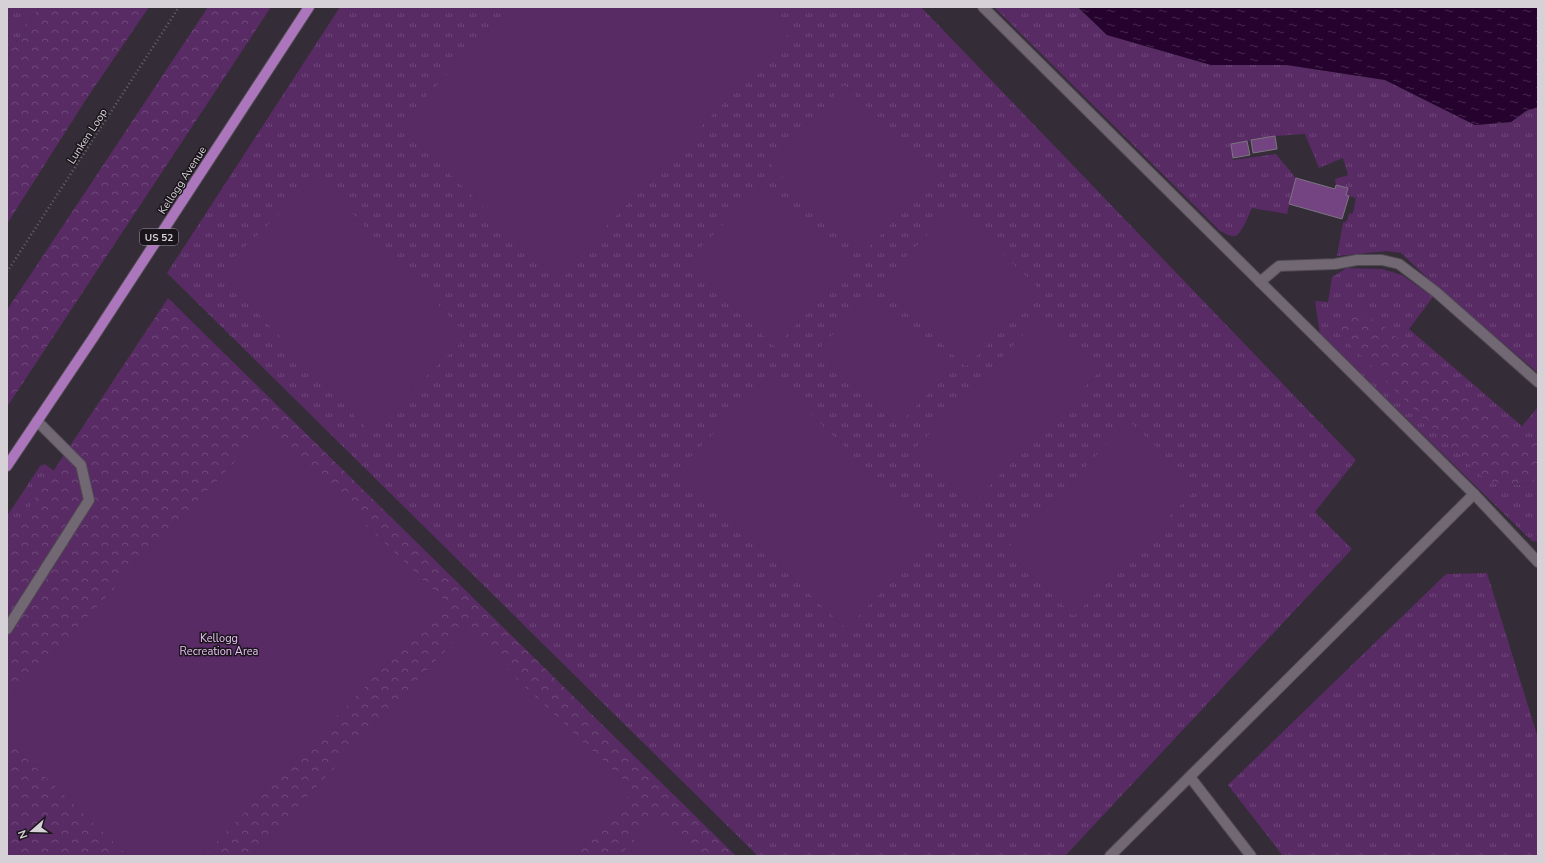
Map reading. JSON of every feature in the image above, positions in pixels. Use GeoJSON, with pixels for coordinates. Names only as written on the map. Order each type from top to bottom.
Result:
{"type":"FeatureCollection","features":[{"type":"Feature","properties":{"kind":"main road","name":"Kellogg Avenue"},"geometry":{"type":"LineString","coordinates":[[7,466],[93,338],[309,7]]}},
{"type":"Feature","properties":{"kind":"street"},"geometry":{"type":"LineString","coordinates":[[983,7],[1474,494],[1538,562]]}},
{"type":"Feature","properties":{"kind":"street"},"geometry":{"type":"LineString","coordinates":[[1260,282],[1279,266],[1335,264],[1357,260],[1382,260],[1399,264],[1436,292],[1538,382]]}},
{"type":"Feature","properties":{"kind":"street"},"geometry":{"type":"LineString","coordinates":[[7,628],[88,500],[81,465],[37,421]]}},
{"type":"Feature","properties":{"kind":"street"},"geometry":{"type":"LineString","coordinates":[[1111,856],[1474,494]]}},
{"type":"Feature","properties":{"kind":"street"},"geometry":{"type":"LineString","coordinates":[[1190,777],[1251,856]]}},
{"type":"Feature","properties":{"kind":"path","name":"Lunken Loop"},"geometry":{"type":"LineString","coordinates":[[7,272],[179,7]]}},
{"type":"Feature","properties":{"kind":"green space"},"geometry":{"type":"Polygon","coordinates":[[[7,7],[39,7],[7,57],[7,7]]]}},
{"type":"Feature","properties":{"kind":"green space"},"geometry":{"type":"Polygon","coordinates":[[[39,7],[149,7],[85,101],[7,224],[7,57],[39,7]]]}},
{"type":"Feature","properties":{"kind":"green space"},"geometry":{"type":"Polygon","coordinates":[[[208,7],[271,7],[7,407],[7,310],[208,7]]]}},
{"type":"Feature","properties":{"kind":"green space"},"geometry":{"type":"Polygon","coordinates":[[[340,7],[921,7],[1356,460],[1315,512],[1352,549],[1065,856],[758,856],[167,273],[340,7]]]}},
{"type":"Feature","properties":{"kind":"green space"},"geometry":{"type":"Polygon","coordinates":[[[511,7],[767,7],[792,31],[557,278],[399,125],[511,7]]]}},
{"type":"Feature","properties":{"kind":"green space"},"geometry":{"type":"Polygon","coordinates":[[[994,7],[1077,7],[1107,35],[1211,65],[1287,65],[1385,80],[1475,125],[1511,122],[1526,111],[1538,107],[1538,373],[1439,289],[1401,253],[1387,251],[1337,256],[1343,223],[1347,221],[1349,214],[1353,213],[1356,198],[1346,195],[1347,188],[1336,185],[1335,179],[1348,175],[1343,158],[1319,168],[1305,134],[1275,136],[1231,144],[1233,160],[1276,154],[1296,178],[1287,214],[1252,208],[1240,232],[1235,236],[1228,235],[1220,231],[994,7]]]}},
{"type":"Feature","properties":{"kind":"green space"},"geometry":{"type":"Polygon","coordinates":[[[844,85],[938,175],[863,253],[770,164],[844,85]]]}},
{"type":"Feature","properties":{"kind":"green space"},"geometry":{"type":"Polygon","coordinates":[[[318,177],[468,336],[369,431],[219,272],[318,177]]]}},
{"type":"Feature","properties":{"kind":"green space"},"geometry":{"type":"Polygon","coordinates":[[[763,183],[851,267],[775,347],[687,262],[763,183]]]}},
{"type":"Feature","properties":{"kind":"green space"},"geometry":{"type":"Polygon","coordinates":[[[954,207],[1040,290],[966,367],[880,284],[954,207]]]}},
{"type":"Feature","properties":{"kind":"green space"},"geometry":{"type":"Polygon","coordinates":[[[1347,268],[1382,269],[1402,275],[1433,297],[1409,329],[1522,426],[1538,407],[1538,431],[1527,443],[1510,484],[1526,485],[1538,478],[1538,542],[1532,541],[1320,334],[1315,301],[1328,302],[1332,277],[1347,268]]]}},
{"type":"Feature","properties":{"kind":"green space"},"geometry":{"type":"Polygon","coordinates":[[[871,294],[951,370],[897,426],[818,350],[871,294]]]}},
{"type":"Feature","properties":{"kind":"green space","name":"Kellogg Recreation Area"},"geometry":{"type":"Polygon","coordinates":[[[168,298],[736,856],[7,856],[7,541],[168,298]]]}},
{"type":"Feature","properties":{"kind":"green space"},"geometry":{"type":"Polygon","coordinates":[[[1353,308],[1382,325],[1526,443],[1538,431],[1538,478],[1526,485],[1487,482],[1332,327],[1353,308]]]}},
{"type":"Feature","properties":{"kind":"green space"},"geometry":{"type":"Polygon","coordinates":[[[1040,317],[1098,373],[971,505],[914,450],[1040,317]]]}},
{"type":"Feature","properties":{"kind":"green space"},"geometry":{"type":"Polygon","coordinates":[[[770,375],[936,535],[846,629],[679,469],[770,375]]]}},
{"type":"Feature","properties":{"kind":"green space"},"geometry":{"type":"Polygon","coordinates":[[[1129,421],[1198,487],[1074,616],[1006,550],[1129,421]]]}},
{"type":"Feature","properties":{"kind":"green space"},"geometry":{"type":"Polygon","coordinates":[[[266,429],[446,602],[203,856],[128,856],[7,740],[7,701],[266,429]]]}},
{"type":"Feature","properties":{"kind":"green space"},"geometry":{"type":"Polygon","coordinates":[[[45,464],[58,474],[7,569],[7,516],[40,466],[45,464]]]}},
{"type":"Feature","properties":{"kind":"green space"},"geometry":{"type":"Polygon","coordinates":[[[1487,573],[1538,738],[1538,856],[1283,856],[1228,785],[1446,574],[1487,573]]]}},
{"type":"Feature","properties":{"kind":"green space"},"geometry":{"type":"Polygon","coordinates":[[[465,630],[634,790],[572,856],[251,856],[465,630]]]}},
{"type":"Feature","properties":{"kind":"green space"},"geometry":{"type":"Polygon","coordinates":[[[660,814],[701,856],[619,856],[660,814]]]}},
{"type":"Feature","properties":{"kind":"water"},"geometry":{"type":"Polygon","coordinates":[[[1078,7],[1538,7],[1538,107],[1526,111],[1511,122],[1475,125],[1385,80],[1287,65],[1211,65],[1107,35],[1078,7]]]}},
{"type":"Feature","properties":{"kind":"building"},"geometry":{"type":"Polygon","coordinates":[[[1275,136],[1277,149],[1253,153],[1251,140],[1275,136]]]}},
{"type":"Feature","properties":{"kind":"building"},"geometry":{"type":"Polygon","coordinates":[[[1247,141],[1250,155],[1233,158],[1231,144],[1247,141]]]}},
{"type":"Feature","properties":{"kind":"building"},"geometry":{"type":"Polygon","coordinates":[[[1296,178],[1335,189],[1336,185],[1348,188],[1346,195],[1349,196],[1342,219],[1289,204],[1296,178]]]}}]}
